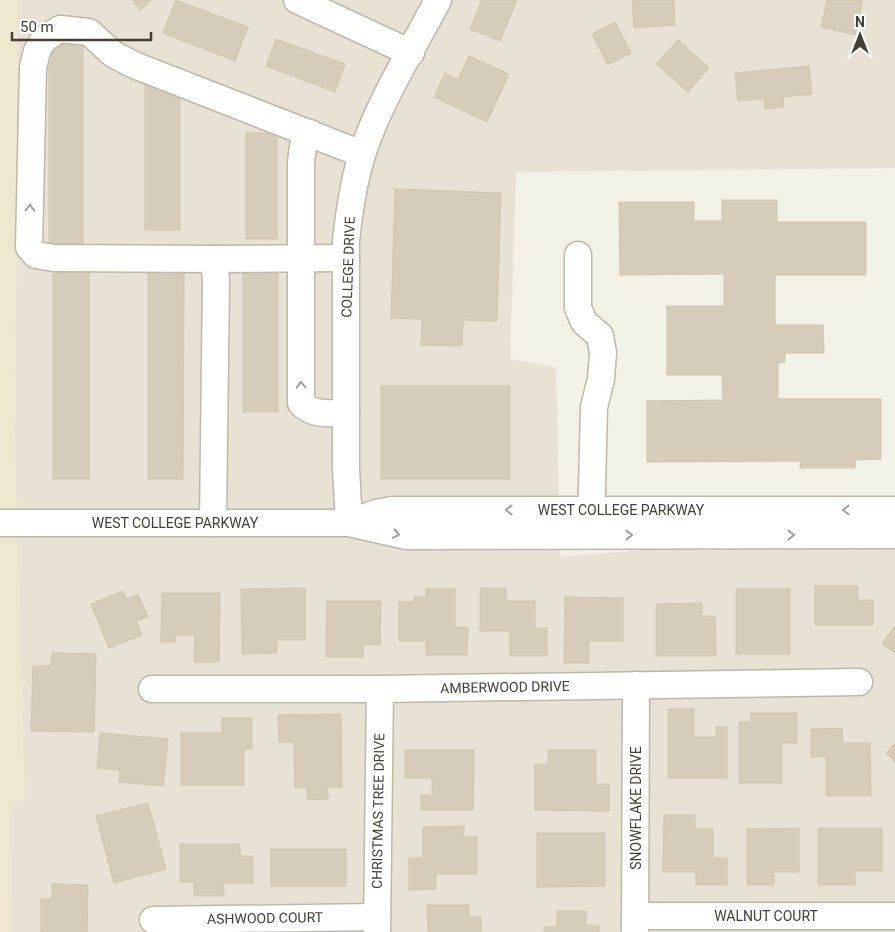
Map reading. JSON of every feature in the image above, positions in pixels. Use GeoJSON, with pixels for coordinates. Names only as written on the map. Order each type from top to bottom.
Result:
{"type":"FeatureCollection","features":[{"type":"Feature","properties":{"kind":"street"},"geometry":{"type":"LineString","coordinates":[[297,0],[411,53]]}},
{"type":"Feature","properties":{"kind":"street","name":"COLLEGE DRIVE"},"geometry":{"type":"LineString","coordinates":[[349,523],[346,413],[346,258],[350,204],[362,154],[385,102],[438,0]]}},
{"type":"Feature","properties":{"kind":"street"},"geometry":{"type":"LineString","coordinates":[[346,258],[54,258],[36,255],[29,247],[33,68],[37,51],[44,39],[60,29],[89,32],[113,54],[134,65],[362,154]]}},
{"type":"Feature","properties":{"kind":"street"},"geometry":{"type":"LineString","coordinates":[[310,134],[302,146],[301,162],[299,259],[301,403],[306,409],[315,412],[346,413]]}},
{"type":"Feature","properties":{"kind":"street"},"geometry":{"type":"LineString","coordinates":[[578,255],[578,308],[584,322],[600,336],[603,353],[601,379],[594,407],[591,523]]}},
{"type":"Feature","properties":{"kind":"street"},"geometry":{"type":"LineString","coordinates":[[214,259],[216,280],[214,523]]}},
{"type":"Feature","properties":{"kind":"street","name":"WEST COLLEGE PARKWAY"},"geometry":{"type":"LineString","coordinates":[[0,523],[349,523],[407,536],[591,523],[895,510]]}},
{"type":"Feature","properties":{"kind":"street","name":"WEST COLLEGE PARKWAY"},"geometry":{"type":"LineString","coordinates":[[591,523],[895,535]]}},
{"type":"Feature","properties":{"kind":"street","name":"AMBERWOOD DRIVE"},"geometry":{"type":"LineString","coordinates":[[152,689],[380,689],[859,682]]}},
{"type":"Feature","properties":{"kind":"street","name":"SNOWFLAKE DRIVE"},"geometry":{"type":"LineString","coordinates":[[636,685],[636,924]]}},
{"type":"Feature","properties":{"kind":"street","name":"CHRISTMAS TREE DRIVE"},"geometry":{"type":"LineString","coordinates":[[377,924],[380,689]]}},
{"type":"Feature","properties":{"kind":"street","name":"WALNUT COURT"},"geometry":{"type":"LineString","coordinates":[[636,924],[895,916]]}},
{"type":"Feature","properties":{"kind":"street","name":"ASHWOOD COURT"},"geometry":{"type":"LineString","coordinates":[[153,920],[377,924]]}},
{"type":"Feature","properties":{"kind":"shaded area"},"geometry":{"type":"Polygon","coordinates":[[[0,0],[18,0],[15,453],[25,801],[9,801],[12,932],[0,932],[0,0]]]}},
{"type":"Feature","properties":{"kind":"shaded area"},"geometry":{"type":"Polygon","coordinates":[[[18,0],[895,0],[895,168],[516,172],[510,359],[556,367],[560,557],[895,528],[895,932],[12,932],[9,801],[24,801],[15,453],[18,0]]]}},
{"type":"Feature","properties":{"kind":"building"},"geometry":{"type":"Polygon","coordinates":[[[132,0],[151,0],[141,10],[132,0]]]}},
{"type":"Feature","properties":{"kind":"building"},"geometry":{"type":"Polygon","coordinates":[[[176,0],[248,27],[235,61],[163,33],[176,0]]]}},
{"type":"Feature","properties":{"kind":"building"},"geometry":{"type":"Polygon","coordinates":[[[482,0],[517,0],[500,41],[470,29],[482,0]]]}},
{"type":"Feature","properties":{"kind":"building"},"geometry":{"type":"Polygon","coordinates":[[[632,0],[674,0],[675,25],[634,28],[632,0]]]}},
{"type":"Feature","properties":{"kind":"building"},"geometry":{"type":"Polygon","coordinates":[[[827,0],[863,0],[855,35],[821,27],[827,0]]]}},
{"type":"Feature","properties":{"kind":"building"},"geometry":{"type":"Polygon","coordinates":[[[615,22],[631,53],[608,65],[592,34],[615,22]]]}},
{"type":"Feature","properties":{"kind":"building"},"geometry":{"type":"Polygon","coordinates":[[[49,38],[83,38],[83,249],[49,249],[49,38]]]}},
{"type":"Feature","properties":{"kind":"building"},"geometry":{"type":"Polygon","coordinates":[[[276,39],[345,64],[335,92],[266,66],[276,39]]]}},
{"type":"Feature","properties":{"kind":"building"},"geometry":{"type":"Polygon","coordinates":[[[678,40],[709,68],[688,92],[656,64],[678,40]]]}},
{"type":"Feature","properties":{"kind":"building"},"geometry":{"type":"Polygon","coordinates":[[[469,56],[509,74],[487,122],[434,97],[445,73],[458,80],[469,56]]]}},
{"type":"Feature","properties":{"kind":"building"},"geometry":{"type":"Polygon","coordinates":[[[809,66],[812,94],[783,97],[784,107],[765,109],[764,99],[738,101],[735,73],[809,66]]]}},
{"type":"Feature","properties":{"kind":"building"},"geometry":{"type":"Polygon","coordinates":[[[145,85],[180,85],[180,230],[145,230],[145,85]]]}},
{"type":"Feature","properties":{"kind":"building"},"geometry":{"type":"Polygon","coordinates":[[[246,133],[277,133],[277,239],[246,239],[246,133]]]}},
{"type":"Feature","properties":{"kind":"building"},"geometry":{"type":"Polygon","coordinates":[[[395,189],[501,193],[497,321],[463,320],[462,346],[421,345],[422,319],[391,318],[395,189]]]}},
{"type":"Feature","properties":{"kind":"building"},"geometry":{"type":"Polygon","coordinates":[[[722,200],[777,200],[777,222],[866,222],[866,275],[775,275],[775,325],[823,325],[824,353],[785,353],[785,362],[778,363],[778,399],[881,399],[881,459],[855,460],[855,468],[800,468],[800,461],[647,462],[647,401],[723,400],[722,375],[667,375],[667,306],[724,306],[724,274],[620,275],[619,202],[694,202],[694,221],[722,221],[722,200]]]}},
{"type":"Feature","properties":{"kind":"building"},"geometry":{"type":"Polygon","coordinates":[[[53,268],[89,268],[89,479],[53,479],[53,268]]]}},
{"type":"Feature","properties":{"kind":"building"},"geometry":{"type":"Polygon","coordinates":[[[148,268],[184,268],[183,479],[148,479],[148,268]]]}},
{"type":"Feature","properties":{"kind":"building"},"geometry":{"type":"Polygon","coordinates":[[[243,268],[278,268],[278,412],[243,412],[243,268]]]}},
{"type":"Feature","properties":{"kind":"building"},"geometry":{"type":"Polygon","coordinates":[[[381,386],[510,386],[510,479],[381,479],[381,386]]]}},
{"type":"Feature","properties":{"kind":"building"},"geometry":{"type":"Polygon","coordinates":[[[815,586],[858,586],[858,600],[873,600],[873,625],[815,625],[815,586]]]}},
{"type":"Feature","properties":{"kind":"building"},"geometry":{"type":"Polygon","coordinates":[[[305,588],[305,640],[277,640],[277,653],[242,654],[241,589],[305,588]]]}},
{"type":"Feature","properties":{"kind":"building"},"geometry":{"type":"Polygon","coordinates":[[[480,588],[506,588],[506,601],[535,601],[535,628],[547,628],[547,656],[510,656],[510,631],[480,631],[480,588]]]}},
{"type":"Feature","properties":{"kind":"building"},"geometry":{"type":"Polygon","coordinates":[[[426,589],[455,589],[455,627],[468,627],[467,655],[426,655],[426,641],[399,641],[399,602],[414,602],[414,597],[426,597],[426,589]]]}},
{"type":"Feature","properties":{"kind":"building"},"geometry":{"type":"Polygon","coordinates":[[[736,589],[790,589],[790,654],[736,654],[736,589]]]}},
{"type":"Feature","properties":{"kind":"building"},"geometry":{"type":"Polygon","coordinates":[[[123,591],[126,599],[138,594],[148,617],[136,621],[142,635],[109,648],[91,604],[123,591]]]}},
{"type":"Feature","properties":{"kind":"building"},"geometry":{"type":"Polygon","coordinates":[[[162,593],[220,593],[219,662],[194,662],[195,635],[176,635],[176,642],[161,642],[162,593]]]}},
{"type":"Feature","properties":{"kind":"building"},"geometry":{"type":"Polygon","coordinates":[[[565,597],[623,598],[623,641],[589,641],[589,663],[564,663],[565,597]]]}},
{"type":"Feature","properties":{"kind":"building"},"geometry":{"type":"Polygon","coordinates":[[[327,601],[381,601],[380,645],[364,644],[363,657],[326,657],[327,601]]]}},
{"type":"Feature","properties":{"kind":"building"},"geometry":{"type":"Polygon","coordinates":[[[702,603],[702,616],[715,616],[716,656],[656,656],[656,604],[702,603]]]}},
{"type":"Feature","properties":{"kind":"building"},"geometry":{"type":"Polygon","coordinates":[[[895,626],[895,653],[882,644],[895,626]]]}},
{"type":"Feature","properties":{"kind":"building"},"geometry":{"type":"Polygon","coordinates":[[[52,653],[96,654],[94,732],[31,731],[33,666],[51,666],[52,653]]]}},
{"type":"Feature","properties":{"kind":"building"},"geometry":{"type":"Polygon","coordinates":[[[668,709],[694,709],[694,737],[716,737],[716,727],[727,727],[727,778],[668,778],[668,709]]]}},
{"type":"Feature","properties":{"kind":"building"},"geometry":{"type":"Polygon","coordinates":[[[751,713],[797,713],[797,743],[782,743],[782,783],[739,783],[739,722],[751,722],[751,713]]]}},
{"type":"Feature","properties":{"kind":"building"},"geometry":{"type":"Polygon","coordinates":[[[341,714],[342,787],[328,787],[328,799],[307,800],[307,788],[295,788],[294,742],[279,742],[278,715],[341,714]]]}},
{"type":"Feature","properties":{"kind":"building"},"geometry":{"type":"Polygon","coordinates":[[[222,718],[252,718],[252,749],[244,749],[244,785],[181,785],[181,733],[222,733],[222,718]]]}},
{"type":"Feature","properties":{"kind":"building"},"geometry":{"type":"Polygon","coordinates":[[[842,728],[843,743],[870,743],[871,796],[826,796],[826,756],[811,757],[811,729],[842,728]]]}},
{"type":"Feature","properties":{"kind":"building"},"geometry":{"type":"Polygon","coordinates":[[[100,733],[168,739],[163,786],[119,782],[120,770],[97,768],[100,733]]]}},
{"type":"Feature","properties":{"kind":"building"},"geometry":{"type":"Polygon","coordinates":[[[895,743],[895,762],[886,753],[895,743]]]}},
{"type":"Feature","properties":{"kind":"building"},"geometry":{"type":"Polygon","coordinates":[[[405,750],[474,750],[473,810],[421,810],[421,795],[432,795],[432,778],[405,778],[405,750]]]}},
{"type":"Feature","properties":{"kind":"building"},"geometry":{"type":"Polygon","coordinates":[[[548,750],[596,750],[596,784],[609,784],[609,811],[535,810],[535,764],[548,764],[548,750]]]}},
{"type":"Feature","properties":{"kind":"building"},"geometry":{"type":"Polygon","coordinates":[[[148,803],[166,869],[114,883],[96,816],[148,803]]]}},
{"type":"Feature","properties":{"kind":"building"},"geometry":{"type":"Polygon","coordinates":[[[664,815],[695,815],[695,829],[713,829],[713,858],[727,858],[727,885],[696,885],[696,872],[663,872],[664,815]]]}},
{"type":"Feature","properties":{"kind":"building"},"geometry":{"type":"Polygon","coordinates":[[[464,826],[464,837],[477,837],[477,874],[436,874],[436,889],[409,890],[409,858],[423,858],[423,827],[464,826]]]}},
{"type":"Feature","properties":{"kind":"building"},"geometry":{"type":"Polygon","coordinates":[[[799,828],[799,872],[774,872],[774,885],[747,885],[747,829],[799,828]]]}},
{"type":"Feature","properties":{"kind":"building"},"geometry":{"type":"Polygon","coordinates":[[[818,828],[882,828],[882,871],[855,871],[855,885],[818,885],[818,828]]]}},
{"type":"Feature","properties":{"kind":"building"},"geometry":{"type":"Polygon","coordinates":[[[537,833],[605,833],[605,886],[537,887],[537,833]]]}},
{"type":"Feature","properties":{"kind":"building"},"geometry":{"type":"Polygon","coordinates":[[[180,844],[240,844],[240,856],[253,856],[253,883],[224,883],[224,896],[194,896],[194,882],[180,882],[180,844]]]}},
{"type":"Feature","properties":{"kind":"building"},"geometry":{"type":"Polygon","coordinates":[[[271,849],[346,849],[346,886],[271,886],[271,849]]]}},
{"type":"Feature","properties":{"kind":"building"},"geometry":{"type":"Polygon","coordinates":[[[52,884],[88,885],[87,932],[41,932],[41,899],[52,899],[52,884]]]}},
{"type":"Feature","properties":{"kind":"building"},"geometry":{"type":"Polygon","coordinates":[[[427,905],[469,905],[469,917],[481,917],[481,932],[428,932],[427,905]]]}},
{"type":"Feature","properties":{"kind":"building"},"geometry":{"type":"Polygon","coordinates":[[[557,911],[586,911],[586,925],[599,926],[599,932],[544,932],[544,927],[557,927],[557,911]]]}}]}
